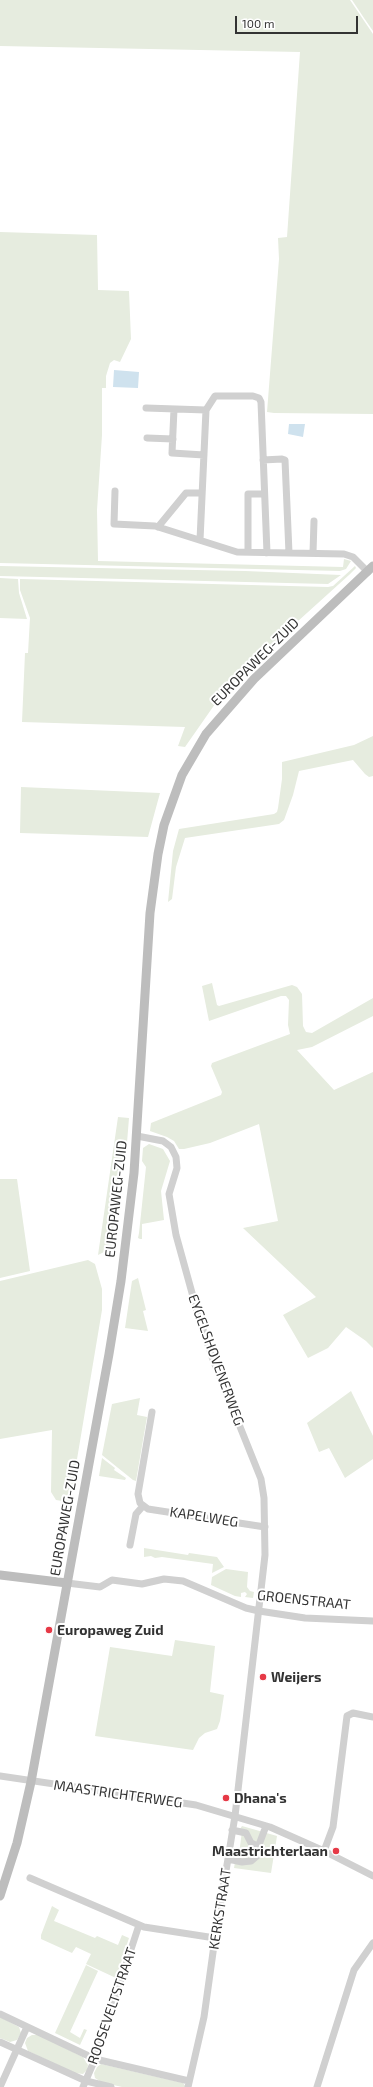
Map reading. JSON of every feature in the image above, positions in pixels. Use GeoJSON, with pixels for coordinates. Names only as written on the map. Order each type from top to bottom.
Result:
{"type":"FeatureCollection","features":[{"type":"Feature","properties":{"kind":"street"},"geometry":{"type":"LineString","coordinates":[[200,540],[206,410],[215,396],[252,396],[259,398],[267,553]]}},
{"type":"Feature","properties":{"kind":"street"},"geometry":{"type":"LineString","coordinates":[[146,408],[206,410]]}},
{"type":"Feature","properties":{"kind":"street"},"geometry":{"type":"LineString","coordinates":[[174,409],[172,453],[204,455]]}},
{"type":"Feature","properties":{"kind":"street"},"geometry":{"type":"LineString","coordinates":[[147,438],[173,439]]}},
{"type":"Feature","properties":{"kind":"street"},"geometry":{"type":"LineString","coordinates":[[263,460],[282,458],[285,460],[288,553]]}},
{"type":"Feature","properties":{"kind":"street","name":"EUROPAWEG-ZUID"},"geometry":{"type":"LineString","coordinates":[[0,1896],[17,1843],[31,1782],[121,1281],[137,1136],[150,913],[158,854],[164,825],[174,795],[195,750],[232,701],[278,655],[371,569],[348,556],[313,553],[235,552],[158,527],[114,524],[115,491]]}},
{"type":"Feature","properties":{"kind":"street"},"geometry":{"type":"LineString","coordinates":[[158,527],[186,493],[202,493]]}},
{"type":"Feature","properties":{"kind":"street"},"geometry":{"type":"LineString","coordinates":[[248,552],[248,494],[264,494]]}},
{"type":"Feature","properties":{"kind":"street"},"geometry":{"type":"LineString","coordinates":[[313,553],[314,521]]}},
{"type":"Feature","properties":{"kind":"street","name":"EYGELSHOVENERWEG"},"geometry":{"type":"LineString","coordinates":[[137,1136],[163,1142],[171,1148],[176,1157],[177,1168],[169,1194],[174,1227],[197,1311],[212,1357],[261,1479],[266,1527],[265,1554],[259,1611]]}},
{"type":"Feature","properties":{"kind":"street"},"geometry":{"type":"LineString","coordinates":[[130,1545],[136,1514],[142,1506],[138,1501],[138,1494],[152,1412]]}},
{"type":"Feature","properties":{"kind":"street","name":"KAPELWEG"},"geometry":{"type":"LineString","coordinates":[[142,1506],[148,1509],[266,1527]]}},
{"type":"Feature","properties":{"kind":"street","name":"GROENSTRAAT"},"geometry":{"type":"LineString","coordinates":[[0,1575],[100,1587],[112,1580],[142,1584],[164,1579],[183,1581],[246,1608],[259,1611],[305,1618],[373,1621]]}},
{"type":"Feature","properties":{"kind":"street","name":"KERKSTRAAT"},"geometry":{"type":"LineString","coordinates":[[189,2084],[204,2017],[214,1938],[235,1816],[259,1611]]}},
{"type":"Feature","properties":{"kind":"street"},"geometry":{"type":"LineString","coordinates":[[324,1851],[333,1827],[347,1716],[353,1713],[373,1717]]}},
{"type":"Feature","properties":{"kind":"street","name":"MAASTRICHTERWEG"},"geometry":{"type":"LineString","coordinates":[[0,1776],[31,1782],[183,1803],[235,1816]]}},
{"type":"Feature","properties":{"kind":"street"},"geometry":{"type":"LineString","coordinates":[[235,1816],[266,1826],[324,1851],[373,1876]]}},
{"type":"Feature","properties":{"kind":"street"},"geometry":{"type":"LineString","coordinates":[[228,1859],[242,1862],[251,1861],[258,1856],[259,1846],[266,1826]]}},
{"type":"Feature","properties":{"kind":"street"},"geometry":{"type":"LineString","coordinates":[[232,1830],[246,1833],[251,1843],[259,1846]]}},
{"type":"Feature","properties":{"kind":"street"},"geometry":{"type":"LineString","coordinates":[[30,1878],[150,1929],[214,1938]]}},
{"type":"Feature","properties":{"kind":"street","name":"ROOSEVELTSTRAAT"},"geometry":{"type":"LineString","coordinates":[[84,2084],[95,2059],[139,1925]]}},
{"type":"Feature","properties":{"kind":"street"},"geometry":{"type":"LineString","coordinates":[[317,2087],[354,1970],[373,1943]]}},
{"type":"Feature","properties":{"kind":"street"},"geometry":{"type":"LineString","coordinates":[[0,2014],[95,2059],[189,2084]]}},
{"type":"Feature","properties":{"kind":"street"},"geometry":{"type":"LineString","coordinates":[[0,2087],[18,2051],[27,2027]]}},
{"type":"Feature","properties":{"kind":"street"},"geometry":{"type":"LineString","coordinates":[[0,2042],[84,2084],[111,2087]]}},
{"type":"Feature","properties":{"kind":"shaded area"},"geometry":{"type":"Polygon","coordinates":[[[0,0],[350,0],[373,34],[373,414],[267,412],[279,259],[278,238],[287,237],[300,52],[0,46],[0,0]]]}},
{"type":"Feature","properties":{"kind":"shaded area"},"geometry":{"type":"Polygon","coordinates":[[[352,0],[373,0],[373,31],[364,18],[352,0]]]}},
{"type":"Feature","properties":{"kind":"shaded area"},"geometry":{"type":"Polygon","coordinates":[[[0,232],[97,235],[98,290],[129,291],[131,339],[120,362],[114,360],[110,363],[106,376],[106,388],[102,388],[102,435],[97,510],[98,561],[343,567],[344,559],[351,561],[346,569],[340,571],[0,563],[0,232]]]}},
{"type":"Feature","properties":{"kind":"shaded area"},"geometry":{"type":"Polygon","coordinates":[[[0,566],[245,571],[341,575],[328,584],[0,576],[0,566]]]}},
{"type":"Feature","properties":{"kind":"shaded area"},"geometry":{"type":"Polygon","coordinates":[[[355,566],[356,568],[349,575],[266,650],[222,694],[185,747],[178,746],[185,727],[22,722],[25,653],[28,653],[30,618],[20,590],[20,579],[328,587],[333,586],[355,566]]]}},
{"type":"Feature","properties":{"kind":"shaded area"},"geometry":{"type":"Polygon","coordinates":[[[0,578],[18,579],[19,593],[27,619],[0,618],[0,578]]]}},
{"type":"Feature","properties":{"kind":"shaded area"},"geometry":{"type":"Polygon","coordinates":[[[373,736],[373,776],[369,777],[365,774],[353,760],[299,771],[293,795],[284,820],[279,824],[185,838],[176,867],[172,899],[168,902],[173,851],[179,829],[274,814],[277,812],[278,808],[282,779],[282,762],[354,745],[373,736]]]}},
{"type":"Feature","properties":{"kind":"shaded area"},"geometry":{"type":"Polygon","coordinates":[[[21,787],[160,793],[148,837],[20,833],[21,787]]]}},
{"type":"Feature","properties":{"kind":"shaded area"},"geometry":{"type":"Polygon","coordinates":[[[212,983],[217,1005],[219,1006],[292,985],[297,987],[302,994],[303,1026],[306,1032],[312,1033],[373,998],[373,1016],[312,1047],[297,1050],[334,1090],[373,1072],[373,1348],[366,1341],[346,1327],[328,1348],[308,1358],[283,1315],[316,1297],[243,1228],[278,1221],[259,1124],[210,1143],[184,1149],[179,1149],[174,1141],[167,1137],[150,1131],[151,1123],[221,1095],[222,1092],[211,1066],[212,1063],[290,1034],[288,1025],[289,1000],[286,996],[281,996],[209,1021],[202,986],[212,983]]]}},
{"type":"Feature","properties":{"kind":"shaded area"},"geometry":{"type":"Polygon","coordinates":[[[118,1117],[129,1118],[126,1155],[121,1160],[110,1259],[106,1251],[98,1255],[118,1117]]]}},
{"type":"Feature","properties":{"kind":"shaded area"},"geometry":{"type":"Polygon","coordinates":[[[149,1144],[163,1149],[170,1161],[161,1191],[164,1220],[142,1224],[142,1239],[140,1239],[138,1238],[146,1167],[142,1161],[143,1148],[149,1144]]]}},
{"type":"Feature","properties":{"kind":"shaded area"},"geometry":{"type":"Polygon","coordinates":[[[0,1179],[17,1179],[30,1271],[0,1278],[0,1179]]]}},
{"type":"Feature","properties":{"kind":"shaded area"},"geometry":{"type":"Polygon","coordinates":[[[88,1260],[95,1264],[102,1289],[102,1310],[70,1501],[62,1501],[56,1500],[51,1492],[52,1430],[0,1439],[0,1281],[88,1260]]]}},
{"type":"Feature","properties":{"kind":"shaded area"},"geometry":{"type":"Polygon","coordinates":[[[138,1278],[146,1310],[143,1311],[148,1331],[125,1328],[132,1281],[138,1278]]]}},
{"type":"Feature","properties":{"kind":"shaded area"},"geometry":{"type":"Polygon","coordinates":[[[351,1391],[373,1436],[373,1459],[345,1478],[329,1448],[319,1452],[307,1423],[351,1391]]]}},
{"type":"Feature","properties":{"kind":"shaded area"},"geometry":{"type":"Polygon","coordinates":[[[140,1398],[137,1415],[147,1417],[136,1481],[102,1455],[112,1404],[140,1398]]]}},
{"type":"Feature","properties":{"kind":"shaded area"},"geometry":{"type":"Polygon","coordinates":[[[102,1458],[115,1468],[114,1470],[126,1478],[125,1480],[99,1476],[102,1458]]]}},
{"type":"Feature","properties":{"kind":"shaded area"},"geometry":{"type":"Polygon","coordinates":[[[144,1548],[188,1555],[189,1553],[217,1557],[224,1567],[212,1573],[213,1564],[162,1557],[144,1557],[144,1548]]]}},
{"type":"Feature","properties":{"kind":"shaded area"},"geometry":{"type":"Polygon","coordinates":[[[226,1569],[248,1572],[247,1587],[250,1591],[254,1592],[253,1598],[245,1597],[247,1594],[245,1592],[241,1593],[241,1597],[235,1596],[211,1585],[212,1577],[226,1569]]]}},
{"type":"Feature","properties":{"kind":"shaded area"},"geometry":{"type":"Polygon","coordinates":[[[175,1640],[215,1646],[210,1692],[224,1695],[220,1721],[217,1729],[205,1733],[199,1738],[193,1750],[95,1736],[110,1647],[172,1656],[175,1640]]]}},
{"type":"Feature","properties":{"kind":"shaded area"},"geometry":{"type":"Polygon","coordinates":[[[242,1826],[277,1836],[271,1873],[234,1868],[235,1862],[238,1862],[242,1831],[240,1829],[242,1826]]]}},
{"type":"Feature","properties":{"kind":"shaded area"},"geometry":{"type":"Polygon","coordinates":[[[52,1906],[59,1910],[54,1921],[95,1938],[97,1936],[118,1945],[122,1935],[129,1938],[116,1978],[86,1964],[91,1954],[76,1947],[72,1953],[41,1939],[41,1935],[52,1906]]]}},
{"type":"Feature","properties":{"kind":"shaded area"},"geometry":{"type":"Polygon","coordinates":[[[86,1965],[98,1971],[70,2032],[80,2038],[84,2029],[87,2030],[80,2045],[55,2033],[86,1965]]]}},
{"type":"Feature","properties":{"kind":"shaded area"},"geometry":{"type":"Polygon","coordinates":[[[0,2017],[19,2027],[21,2033],[17,2040],[10,2042],[0,2038],[0,2017]]]}},
{"type":"Feature","properties":{"kind":"shaded area"},"geometry":{"type":"Polygon","coordinates":[[[32,2035],[38,2035],[83,2057],[88,2065],[87,2070],[83,2074],[75,2073],[28,2051],[25,2043],[27,2038],[32,2035]]]}},
{"type":"Feature","properties":{"kind":"shaded area"},"geometry":{"type":"Polygon","coordinates":[[[101,2064],[183,2083],[186,2087],[122,2087],[101,2082],[95,2078],[94,2073],[97,2067],[101,2064]]]}},
{"type":"Feature","properties":{"kind":"water"},"geometry":{"type":"Polygon","coordinates":[[[114,370],[139,372],[138,388],[113,387],[114,370]]]}},
{"type":"Feature","properties":{"kind":"water"},"geometry":{"type":"Polygon","coordinates":[[[289,424],[305,424],[303,437],[288,434],[289,424]]]}},
{"type":"Feature","properties":{"kind":"place","name":"Europaweg Zuid"},"geometry":{"type":"Point","coordinates":[49,1630]}},
{"type":"Feature","properties":{"kind":"place","name":"Weijers"},"geometry":{"type":"Point","coordinates":[263,1677]}},
{"type":"Feature","properties":{"kind":"place","name":"Dhana's"},"geometry":{"type":"Point","coordinates":[226,1798]}},
{"type":"Feature","properties":{"kind":"place","name":"Maastrichterlaan"},"geometry":{"type":"Point","coordinates":[336,1851]}}]}
